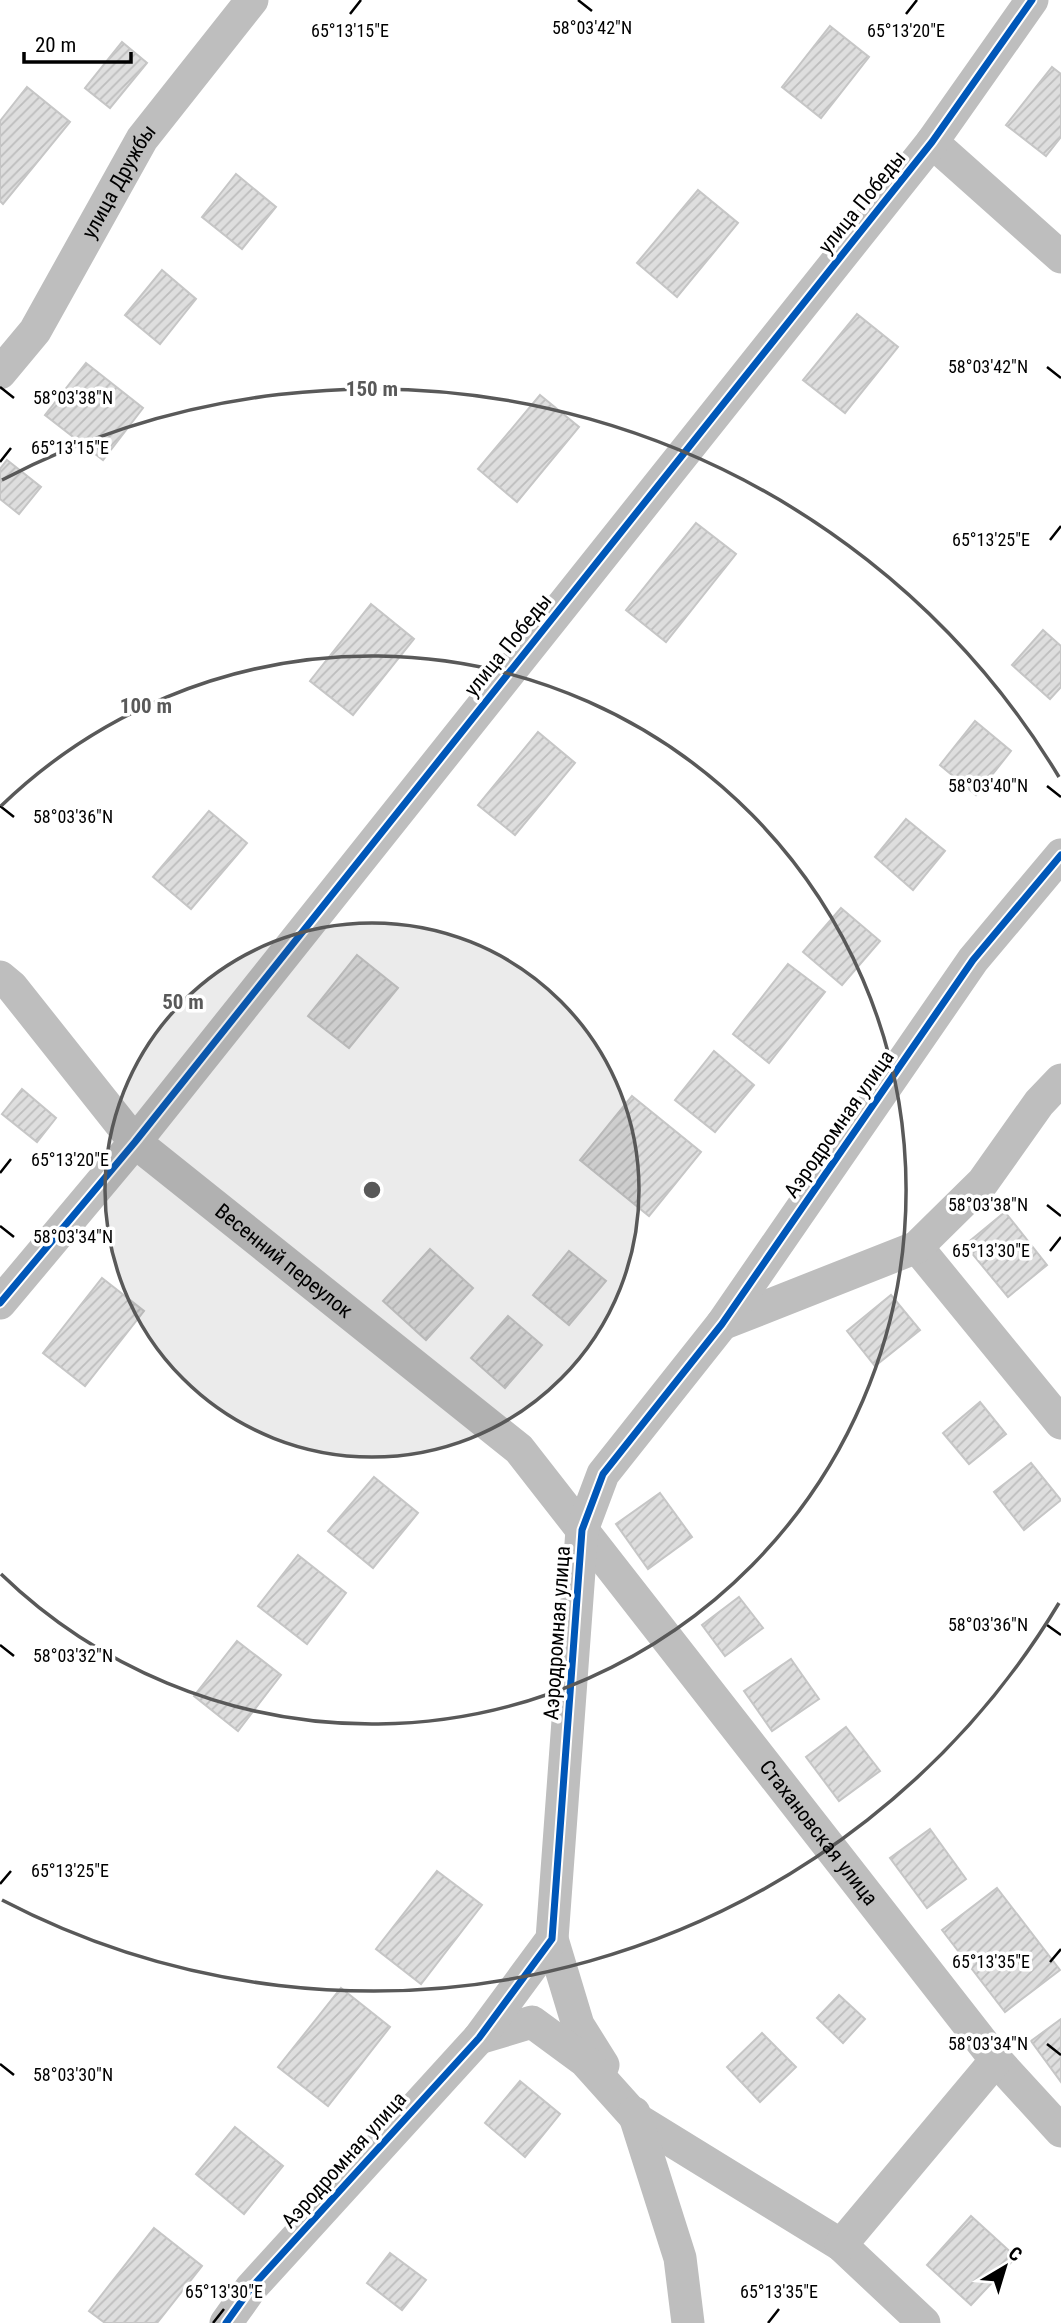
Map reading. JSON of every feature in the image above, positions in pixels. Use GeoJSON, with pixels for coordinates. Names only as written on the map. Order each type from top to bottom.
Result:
{"type":"FeatureCollection","features":[{"type":"Feature","properties":{"kind":"street","name":"улица Дружбы"},"geometry":{"type":"LineString","coordinates":[[0,373],[35,331],[142,139],[252,0]]}},
{"type":"Feature","properties":{"kind":"street","name":"улица Победы"},"geometry":{"type":"LineString","coordinates":[[0,1303],[135,1142],[932,142],[1032,0]]}},
{"type":"Feature","properties":{"kind":"street"},"geometry":{"type":"LineString","coordinates":[[932,142],[1061,257]]}},
{"type":"Feature","properties":{"kind":"street","name":"Аэродромная улица"},"geometry":{"type":"LineString","coordinates":[[226,2323],[251,2288],[479,2038],[552,1938],[582,1530],[603,1474],[722,1324],[973,960],[1061,855]]}},
{"type":"Feature","properties":{"kind":"street","name":"Весенний переулок"},"geometry":{"type":"LineString","coordinates":[[0,977],[12,986],[135,1142],[519,1449],[582,1530]]}},
{"type":"Feature","properties":{"kind":"street"},"geometry":{"type":"LineString","coordinates":[[722,1324],[917,1247],[983,1182],[1039,1103],[1061,1080]]}},
{"type":"Feature","properties":{"kind":"street"},"geometry":{"type":"LineString","coordinates":[[917,1247],[1061,1423]]}},
{"type":"Feature","properties":{"kind":"street","name":"Стахановская улица"},"geometry":{"type":"LineString","coordinates":[[582,1530],[996,2060],[1061,2131]]}},
{"type":"Feature","properties":{"kind":"street"},"geometry":{"type":"LineString","coordinates":[[552,1938],[578,2025],[638,2120],[680,2258],[688,2323]]}},
{"type":"Feature","properties":{"kind":"street"},"geometry":{"type":"LineString","coordinates":[[479,2038],[533,2022],[585,2061],[638,2120],[841,2245],[923,2323]]}},
{"type":"Feature","properties":{"kind":"street"},"geometry":{"type":"LineString","coordinates":[[841,2245],[996,2060]]}},
{"type":"Feature","properties":{"kind":"building"},"geometry":{"type":"Polygon","coordinates":[[[830,26],[869,57],[821,118],[782,87],[830,26]]]}},
{"type":"Feature","properties":{"kind":"building"},"geometry":{"type":"Polygon","coordinates":[[[122,42],[147,63],[110,108],[85,88],[122,42]]]}},
{"type":"Feature","properties":{"kind":"building"},"geometry":{"type":"Polygon","coordinates":[[[1052,67],[1061,74],[1061,137],[1046,156],[1006,125],[1052,67]]]}},
{"type":"Feature","properties":{"kind":"building"},"geometry":{"type":"Polygon","coordinates":[[[27,87],[70,122],[3,204],[0,201],[0,121],[27,87]]]}},
{"type":"Feature","properties":{"kind":"building"},"geometry":{"type":"Polygon","coordinates":[[[236,174],[276,207],[242,249],[202,217],[236,174]]]}},
{"type":"Feature","properties":{"kind":"building"},"geometry":{"type":"Polygon","coordinates":[[[698,190],[738,223],[677,297],[637,263],[698,190]]]}},
{"type":"Feature","properties":{"kind":"building"},"geometry":{"type":"Polygon","coordinates":[[[162,270],[196,299],[160,344],[125,315],[162,270]]]}},
{"type":"Feature","properties":{"kind":"building"},"geometry":{"type":"Polygon","coordinates":[[[857,314],[898,347],[845,413],[803,380],[857,314]]]}},
{"type":"Feature","properties":{"kind":"building"},"geometry":{"type":"Polygon","coordinates":[[[86,363],[143,408],[103,460],[45,415],[86,363]]]}},
{"type":"Feature","properties":{"kind":"building"},"geometry":{"type":"Polygon","coordinates":[[[540,395],[579,427],[517,502],[478,469],[540,395]]]}},
{"type":"Feature","properties":{"kind":"building"},"geometry":{"type":"Polygon","coordinates":[[[7,460],[41,487],[19,514],[0,499],[0,469],[7,460]]]}},
{"type":"Feature","properties":{"kind":"building"},"geometry":{"type":"Polygon","coordinates":[[[696,523],[736,554],[666,642],[626,610],[696,523]]]}},
{"type":"Feature","properties":{"kind":"building"},"geometry":{"type":"Polygon","coordinates":[[[371,604],[414,639],[353,715],[310,681],[371,604]]]}},
{"type":"Feature","properties":{"kind":"building"},"geometry":{"type":"Polygon","coordinates":[[[1043,630],[1061,646],[1061,687],[1050,699],[1012,665],[1043,630]]]}},
{"type":"Feature","properties":{"kind":"building"},"geometry":{"type":"Polygon","coordinates":[[[975,721],[1011,751],[976,795],[940,765],[975,721]]]}},
{"type":"Feature","properties":{"kind":"building"},"geometry":{"type":"Polygon","coordinates":[[[538,732],[575,763],[515,835],[478,805],[538,732]]]}},
{"type":"Feature","properties":{"kind":"building"},"geometry":{"type":"Polygon","coordinates":[[[209,811],[247,843],[191,909],[153,877],[209,811]]]}},
{"type":"Feature","properties":{"kind":"building"},"geometry":{"type":"Polygon","coordinates":[[[906,819],[945,851],[913,890],[875,857],[906,819]]]}},
{"type":"Feature","properties":{"kind":"building"},"geometry":{"type":"Polygon","coordinates":[[[841,908],[880,941],[842,985],[803,952],[841,908]]]}},
{"type":"Feature","properties":{"kind":"building"},"geometry":{"type":"Polygon","coordinates":[[[357,955],[398,988],[349,1048],[308,1016],[357,955]]]}},
{"type":"Feature","properties":{"kind":"building"},"geometry":{"type":"Polygon","coordinates":[[[788,964],[825,992],[769,1063],[733,1034],[788,964]]]}},
{"type":"Feature","properties":{"kind":"building"},"geometry":{"type":"Polygon","coordinates":[[[714,1051],[754,1085],[715,1132],[675,1100],[714,1051]]]}},
{"type":"Feature","properties":{"kind":"building"},"geometry":{"type":"Polygon","coordinates":[[[22,1089],[56,1118],[37,1142],[2,1114],[22,1089]]]}},
{"type":"Feature","properties":{"kind":"building"},"geometry":{"type":"Polygon","coordinates":[[[632,1096],[701,1152],[649,1216],[580,1160],[632,1096]]]}},
{"type":"Feature","properties":{"kind":"building"},"geometry":{"type":"Polygon","coordinates":[[[1005,1212],[1047,1265],[1008,1297],[965,1245],[1005,1212]]]}},
{"type":"Feature","properties":{"kind":"building"},"geometry":{"type":"Polygon","coordinates":[[[430,1249],[473,1288],[426,1340],[383,1301],[430,1249]]]}},
{"type":"Feature","properties":{"kind":"building"},"geometry":{"type":"Polygon","coordinates":[[[569,1251],[606,1281],[569,1325],[533,1295],[569,1251]]]}},
{"type":"Feature","properties":{"kind":"building"},"geometry":{"type":"Polygon","coordinates":[[[102,1278],[144,1311],[85,1386],[43,1353],[102,1278]]]}},
{"type":"Feature","properties":{"kind":"building"},"geometry":{"type":"Polygon","coordinates":[[[891,1295],[920,1330],[875,1366],[847,1331],[891,1295]]]}},
{"type":"Feature","properties":{"kind":"building"},"geometry":{"type":"Polygon","coordinates":[[[508,1316],[542,1345],[505,1388],[471,1358],[508,1316]]]}},
{"type":"Feature","properties":{"kind":"building"},"geometry":{"type":"Polygon","coordinates":[[[980,1402],[1006,1434],[969,1464],[943,1433],[980,1402]]]}},
{"type":"Feature","properties":{"kind":"building"},"geometry":{"type":"Polygon","coordinates":[[[1031,1463],[1061,1500],[1024,1530],[994,1492],[1031,1463]]]}},
{"type":"Feature","properties":{"kind":"building"},"geometry":{"type":"Polygon","coordinates":[[[374,1477],[418,1513],[373,1568],[328,1531],[374,1477]]]}},
{"type":"Feature","properties":{"kind":"building"},"geometry":{"type":"Polygon","coordinates":[[[660,1493],[692,1537],[648,1569],[616,1524],[660,1493]]]}},
{"type":"Feature","properties":{"kind":"building"},"geometry":{"type":"Polygon","coordinates":[[[298,1555],[346,1593],[307,1644],[258,1606],[298,1555]]]}},
{"type":"Feature","properties":{"kind":"building"},"geometry":{"type":"Polygon","coordinates":[[[739,1597],[763,1628],[725,1656],[702,1625],[739,1597]]]}},
{"type":"Feature","properties":{"kind":"building"},"geometry":{"type":"Polygon","coordinates":[[[237,1641],[281,1675],[238,1731],[194,1696],[237,1641]]]}},
{"type":"Feature","properties":{"kind":"building"},"geometry":{"type":"Polygon","coordinates":[[[791,1659],[819,1699],[772,1731],[744,1691],[791,1659]]]}},
{"type":"Feature","properties":{"kind":"building"},"geometry":{"type":"Polygon","coordinates":[[[846,1727],[880,1771],[839,1801],[806,1757],[846,1727]]]}},
{"type":"Feature","properties":{"kind":"building"},"geometry":{"type":"Polygon","coordinates":[[[930,1829],[966,1879],[927,1908],[890,1858],[930,1829]]]}},
{"type":"Feature","properties":{"kind":"building"},"geometry":{"type":"Polygon","coordinates":[[[437,1871],[482,1905],[421,1984],[376,1949],[437,1871]]]}},
{"type":"Feature","properties":{"kind":"building"},"geometry":{"type":"Polygon","coordinates":[[[997,1888],[1060,1970],[1005,2012],[942,1930],[997,1888]]]}},
{"type":"Feature","properties":{"kind":"building"},"geometry":{"type":"Polygon","coordinates":[[[341,1988],[390,2027],[328,2106],[278,2067],[341,1988]]]}},
{"type":"Feature","properties":{"kind":"building"},"geometry":{"type":"Polygon","coordinates":[[[839,1995],[865,2019],[843,2043],[817,2018],[839,1995]]]}},
{"type":"Feature","properties":{"kind":"building"},"geometry":{"type":"Polygon","coordinates":[[[1061,2019],[1061,2082],[1031,2041],[1061,2019]]]}},
{"type":"Feature","properties":{"kind":"building"},"geometry":{"type":"Polygon","coordinates":[[[762,2033],[796,2067],[760,2102],[727,2067],[762,2033]]]}},
{"type":"Feature","properties":{"kind":"building"},"geometry":{"type":"Polygon","coordinates":[[[520,2081],[560,2114],[525,2157],[485,2123],[520,2081]]]}},
{"type":"Feature","properties":{"kind":"building"},"geometry":{"type":"Polygon","coordinates":[[[235,2127],[283,2166],[244,2214],[196,2174],[235,2127]]]}},
{"type":"Feature","properties":{"kind":"building"},"geometry":{"type":"Polygon","coordinates":[[[971,2216],[1016,2257],[971,2305],[927,2265],[971,2216]]]}},
{"type":"Feature","properties":{"kind":"building"},"geometry":{"type":"Polygon","coordinates":[[[154,2228],[202,2266],[157,2323],[105,2323],[89,2311],[154,2228]]]}},
{"type":"Feature","properties":{"kind":"building"},"geometry":{"type":"Polygon","coordinates":[[[390,2253],[426,2280],[402,2310],[367,2283],[390,2253]]]}},
{"type":"Feature","properties":{"kind":"cycle path"},"geometry":{"type":"LineString","coordinates":[[0,1303],[135,1142],[932,142],[1032,0]]}},
{"type":"Feature","properties":{"kind":"cycle path"},"geometry":{"type":"LineString","coordinates":[[226,2323],[251,2288],[479,2038],[552,1939],[582,1530],[603,1474],[722,1324],[973,960],[1061,855]]}}]}
